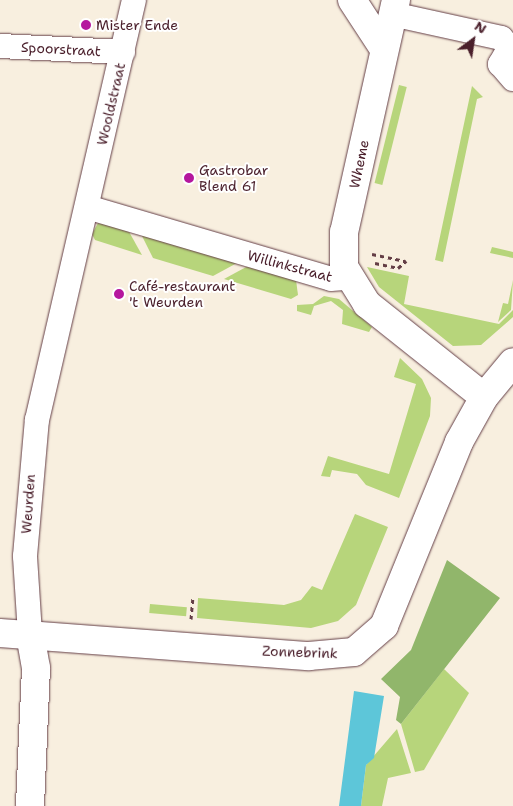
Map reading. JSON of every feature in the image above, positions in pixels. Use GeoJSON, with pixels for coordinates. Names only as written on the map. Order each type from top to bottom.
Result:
{"type":"FeatureCollection","features":[{"type":"Feature","properties":{"kind":"street","name":"Wooldstraat"},"geometry":{"type":"LineString","coordinates":[[87,207],[134,0]]}},
{"type":"Feature","properties":{"kind":"street"},"geometry":{"type":"LineString","coordinates":[[352,0],[384,49]]}},
{"type":"Feature","properties":{"kind":"street","name":"Wheme"},"geometry":{"type":"LineString","coordinates":[[348,278],[344,232],[394,7],[501,38],[511,45],[500,64],[513,79]]}},
{"type":"Feature","properties":{"kind":"street","name":"Spoorstraat"},"geometry":{"type":"LineString","coordinates":[[0,46],[123,52]]}},
{"type":"Feature","properties":{"kind":"street","name":"Willinkstraat"},"geometry":{"type":"LineString","coordinates":[[87,207],[331,279],[348,278],[368,304],[484,397]]}},
{"type":"Feature","properties":{"kind":"street","name":"Weurden"},"geometry":{"type":"LineString","coordinates":[[30,806],[36,668],[25,602],[29,476],[37,420],[87,207]]}},
{"type":"Feature","properties":{"kind":"street","name":"Zonnebrink"},"geometry":{"type":"LineString","coordinates":[[0,633],[309,656],[354,652],[384,626],[459,442],[484,397],[513,362]]}},
{"type":"Feature","properties":{"kind":"path"},"geometry":{"type":"LineString","coordinates":[[385,265],[398,268],[406,261]]}},
{"type":"Feature","properties":{"kind":"path"},"geometry":{"type":"LineString","coordinates":[[192,608],[193,598]]}},
{"type":"Feature","properties":{"kind":"green space"},"geometry":{"type":"Polygon","coordinates":[[[399,85],[407,87],[382,185],[375,183],[399,85]]]}},
{"type":"Feature","properties":{"kind":"green space"},"geometry":{"type":"Polygon","coordinates":[[[472,86],[483,97],[477,99],[443,262],[435,260],[472,86]]]}},
{"type":"Feature","properties":{"kind":"green space"},"geometry":{"type":"Polygon","coordinates":[[[98,223],[128,230],[142,255],[95,240],[92,234],[98,223]]]}},
{"type":"Feature","properties":{"kind":"green space"},"geometry":{"type":"Polygon","coordinates":[[[141,234],[237,263],[213,276],[153,258],[141,234]]]}},
{"type":"Feature","properties":{"kind":"green space"},"geometry":{"type":"Polygon","coordinates":[[[492,247],[513,252],[513,258],[490,253],[492,247]]]}},
{"type":"Feature","properties":{"kind":"green space"},"geometry":{"type":"Polygon","coordinates":[[[248,266],[296,280],[298,295],[291,299],[224,279],[248,266]]]}},
{"type":"Feature","properties":{"kind":"green space"},"geometry":{"type":"Polygon","coordinates":[[[367,267],[409,276],[404,304],[499,324],[513,310],[513,317],[481,345],[453,346],[379,287],[367,267]]]}},
{"type":"Feature","properties":{"kind":"green space"},"geometry":{"type":"Polygon","coordinates":[[[513,280],[511,310],[498,322],[503,303],[508,304],[513,280]]]}},
{"type":"Feature","properties":{"kind":"green space"},"geometry":{"type":"Polygon","coordinates":[[[324,296],[339,299],[372,327],[369,332],[342,324],[343,310],[331,301],[314,306],[311,315],[297,311],[297,305],[313,304],[324,296]]]}},
{"type":"Feature","properties":{"kind":"green space"},"geometry":{"type":"Polygon","coordinates":[[[400,358],[422,379],[431,398],[430,416],[399,498],[366,485],[357,474],[332,470],[330,477],[321,476],[328,456],[389,474],[416,384],[394,377],[400,358]]]}},
{"type":"Feature","properties":{"kind":"green space"},"geometry":{"type":"Polygon","coordinates":[[[355,514],[388,527],[356,605],[338,621],[311,628],[197,618],[198,598],[284,605],[301,600],[312,586],[322,590],[355,514]]]}},
{"type":"Feature","properties":{"kind":"green space"},"geometry":{"type":"Polygon","coordinates":[[[447,560],[500,598],[401,724],[396,720],[400,697],[381,679],[411,650],[447,560]]]}},
{"type":"Feature","properties":{"kind":"green space"},"geometry":{"type":"Polygon","coordinates":[[[150,604],[187,607],[186,616],[149,613],[150,604]]]}},
{"type":"Feature","properties":{"kind":"green space"},"geometry":{"type":"Polygon","coordinates":[[[444,669],[469,693],[424,770],[415,772],[401,724],[444,669]]]}},
{"type":"Feature","properties":{"kind":"green space"},"geometry":{"type":"Polygon","coordinates":[[[397,729],[411,773],[388,778],[382,806],[361,806],[366,765],[397,729]]]}},
{"type":"Feature","properties":{"kind":"water"},"geometry":{"type":"Polygon","coordinates":[[[354,691],[384,696],[374,758],[366,765],[361,806],[339,806],[354,691]]]}},
{"type":"Feature","properties":{"kind":"place","name":"Mister Ende"},"geometry":{"type":"Point","coordinates":[86,25]}},
{"type":"Feature","properties":{"kind":"place","name":"Gastrobar Blend 61"},"geometry":{"type":"Point","coordinates":[189,178]}},
{"type":"Feature","properties":{"kind":"place","name":"Café-restaurant 't Weurden"},"geometry":{"type":"Point","coordinates":[119,294]}}]}
